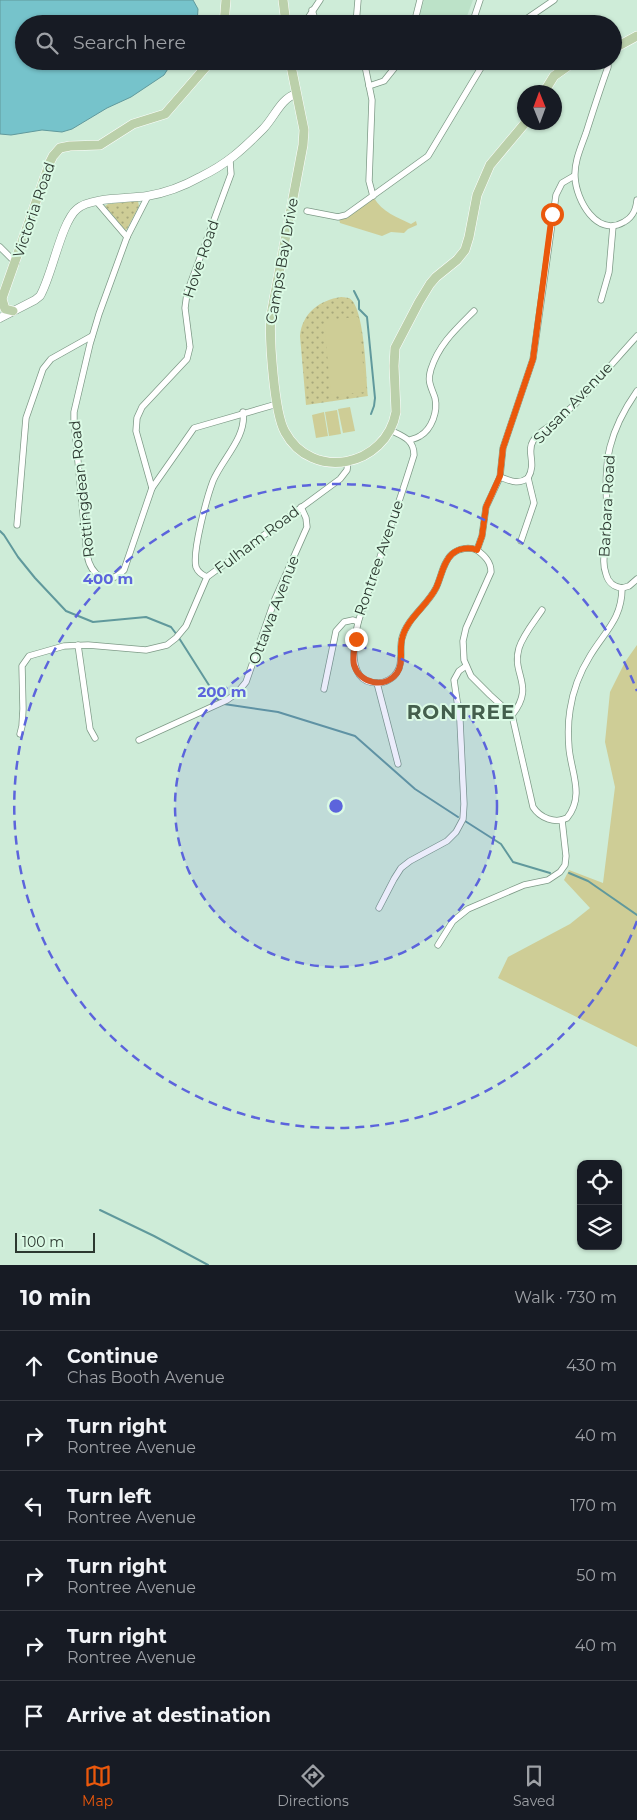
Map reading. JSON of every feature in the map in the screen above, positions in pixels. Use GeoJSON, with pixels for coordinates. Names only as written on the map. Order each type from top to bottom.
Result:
{"type":"FeatureCollection","features":[{"type":"Feature","properties":{"kind":"main road"},"geometry":{"type":"LineString","coordinates":[[225,15],[226,0]]}},
{"type":"Feature","properties":{"kind":"main road"},"geometry":{"type":"LineString","coordinates":[[283,0],[285,15]]}},
{"type":"Feature","properties":{"kind":"main road"},"geometry":{"type":"LineString","coordinates":[[622,44],[637,36]]}},
{"type":"Feature","properties":{"kind":"main road","name":"Victoria Road"},"geometry":{"type":"LineString","coordinates":[[1,301],[16,264],[50,162],[57,151],[65,146],[100,145],[133,124],[165,114],[203,70]]}},
{"type":"Feature","properties":{"kind":"main road","name":"Camps Bay Drive"},"geometry":{"type":"LineString","coordinates":[[292,70],[304,130],[303,145],[270,322],[277,404],[284,431],[290,440],[302,451],[323,461],[348,462],[359,459],[375,449],[390,430],[395,419],[396,406],[395,348],[418,302],[436,277],[461,256],[469,237],[477,195],[485,173],[519,130]]}},
{"type":"Feature","properties":{"kind":"main road"},"geometry":{"type":"LineString","coordinates":[[548,85],[554,76],[562,70]]}},
{"type":"Feature","properties":{"kind":"main road"},"geometry":{"type":"LineString","coordinates":[[1,301],[5,309],[13,311]]}},
{"type":"Feature","properties":{"kind":"street"},"geometry":{"type":"LineString","coordinates":[[309,15],[320,0]]}},
{"type":"Feature","properties":{"kind":"street"},"geometry":{"type":"LineString","coordinates":[[357,15],[358,0]]}},
{"type":"Feature","properties":{"kind":"street"},"geometry":{"type":"LineString","coordinates":[[416,15],[420,0]]}},
{"type":"Feature","properties":{"kind":"street"},"geometry":{"type":"LineString","coordinates":[[475,15],[480,0]]}},
{"type":"Feature","properties":{"kind":"street"},"geometry":{"type":"LineString","coordinates":[[532,15],[554,0]]}},
{"type":"Feature","properties":{"kind":"street"},"geometry":{"type":"LineString","coordinates":[[312,10],[314,15]]}},
{"type":"Feature","properties":{"kind":"street"},"geometry":{"type":"LineString","coordinates":[[366,70],[372,109],[369,181],[373,196]]}},
{"type":"Feature","properties":{"kind":"street"},"geometry":{"type":"LineString","coordinates":[[369,86],[384,81],[393,70]]}},
{"type":"Feature","properties":{"kind":"street"},"geometry":{"type":"LineString","coordinates":[[307,211],[346,215],[428,156],[480,70]]}},
{"type":"Feature","properties":{"kind":"street"},"geometry":{"type":"LineString","coordinates":[[607,70],[578,155],[574,176],[581,202],[588,212],[601,224],[613,226],[621,224],[633,215],[637,200]]}},
{"type":"Feature","properties":{"kind":"street"},"geometry":{"type":"LineString","coordinates":[[0,318],[35,300],[43,291],[69,218],[78,208],[97,202],[148,196],[185,184],[230,161],[266,126],[287,98],[296,94]]}},
{"type":"Feature","properties":{"kind":"street","name":"Hove Road"},"geometry":{"type":"LineString","coordinates":[[152,488],[136,431],[137,418],[142,407],[187,359],[190,347],[185,308],[187,293],[231,174],[230,161]]}},
{"type":"Feature","properties":{"kind":"street"},"geometry":{"type":"LineString","coordinates":[[477,550],[482,536],[486,507],[500,476],[503,448],[533,359],[556,195],[562,183],[574,176]]}},
{"type":"Feature","properties":{"kind":"street","name":"Rottingdean Road"},"geometry":{"type":"LineString","coordinates":[[148,196],[127,236],[92,336],[74,420],[87,555],[90,568],[96,575],[103,578],[112,577],[124,570],[152,488],[194,428],[243,412],[277,404]]}},
{"type":"Feature","properties":{"kind":"street"},"geometry":{"type":"LineString","coordinates":[[97,202],[127,236]]}},
{"type":"Feature","properties":{"kind":"street"},"geometry":{"type":"LineString","coordinates":[[601,300],[609,272],[613,226]]}},
{"type":"Feature","properties":{"kind":"street"},"geometry":{"type":"LineString","coordinates":[[0,247],[16,264]]}},
{"type":"Feature","properties":{"kind":"street"},"geometry":{"type":"LineString","coordinates":[[390,430],[410,440],[421,435],[427,429],[435,415],[436,400],[428,380],[436,356],[442,344],[474,311]]}},
{"type":"Feature","properties":{"kind":"street"},"geometry":{"type":"LineString","coordinates":[[17,525],[26,418],[43,370],[51,359],[92,336]]}},
{"type":"Feature","properties":{"kind":"street","name":"Susan Avenue"},"geometry":{"type":"LineString","coordinates":[[528,478],[533,466],[531,442],[575,404],[637,336]]}},
{"type":"Feature","properties":{"kind":"street","name":"Barbara Road"},"geometry":{"type":"LineString","coordinates":[[622,588],[611,583],[607,578],[604,566],[607,536],[606,470],[614,434],[628,404],[637,391]]}},
{"type":"Feature","properties":{"kind":"street"},"geometry":{"type":"LineString","coordinates":[[207,577],[199,572],[197,568],[196,548],[210,490],[216,473],[241,432],[244,424],[243,412]]}},
{"type":"Feature","properties":{"kind":"street","name":"Rontree Avenue"},"geometry":{"type":"LineString","coordinates":[[377,683],[362,677],[354,666],[353,660],[358,622],[414,455],[410,440]]}},
{"type":"Feature","properties":{"kind":"street","name":"Fulham Road"},"geometry":{"type":"LineString","coordinates":[[20,734],[23,718],[22,670],[24,662],[29,656],[64,646],[78,645],[146,650],[168,645],[186,626],[207,577],[340,479],[346,473],[348,462]]}},
{"type":"Feature","properties":{"kind":"street"},"geometry":{"type":"LineString","coordinates":[[500,476],[515,482],[528,478],[534,503],[522,541]]}},
{"type":"Feature","properties":{"kind":"street","name":"Ottawa Avenue"},"geometry":{"type":"LineString","coordinates":[[139,740],[227,700],[237,693],[246,682],[275,599],[307,527],[306,518],[301,507]]}},
{"type":"Feature","properties":{"kind":"street"},"geometry":{"type":"LineString","coordinates":[[398,764],[377,683],[391,678],[398,671],[404,632],[434,592],[448,558],[460,549],[470,548],[477,550],[490,564],[491,572],[466,628],[463,646],[466,666],[471,676],[480,686],[512,715],[536,812],[547,818],[557,821],[562,820],[571,813],[577,796],[568,742],[570,710],[575,690],[590,657],[618,616],[622,603],[622,588],[629,586],[637,579]]}},
{"type":"Feature","properties":{"kind":"street"},"geometry":{"type":"LineString","coordinates":[[512,715],[521,704],[523,696],[518,662],[519,648],[542,610]]}},
{"type":"Feature","properties":{"kind":"street"},"geometry":{"type":"LineString","coordinates":[[324,690],[336,631],[344,622],[353,620],[358,622]]}},
{"type":"Feature","properties":{"kind":"street"},"geometry":{"type":"LineString","coordinates":[[78,645],[90,729],[95,738]]}},
{"type":"Feature","properties":{"kind":"street"},"geometry":{"type":"LineString","coordinates":[[379,908],[401,868],[443,844],[456,832],[462,819],[464,804],[460,721],[454,684],[457,674],[466,666]]}},
{"type":"Feature","properties":{"kind":"street"},"geometry":{"type":"LineString","coordinates":[[438,945],[453,921],[468,909],[524,885],[548,880],[560,872],[565,865],[566,856],[562,820]]}},
{"type":"Feature","properties":{"kind":"shaded area"},"geometry":{"type":"Polygon","coordinates":[[[424,0],[473,0],[467,15],[420,15],[424,0]]]}},
{"type":"Feature","properties":{"kind":"shaded area"},"geometry":{"type":"Polygon","coordinates":[[[374,198],[390,214],[411,224],[416,221],[417,225],[404,233],[391,232],[382,236],[340,223],[339,219],[374,198]]]}},
{"type":"Feature","properties":{"kind":"shaded area"},"geometry":{"type":"Polygon","coordinates":[[[138,201],[139,206],[125,230],[105,206],[108,204],[138,201]]]}},
{"type":"Feature","properties":{"kind":"shaded area"},"geometry":{"type":"Polygon","coordinates":[[[341,297],[349,298],[354,304],[362,328],[368,396],[306,405],[300,336],[301,328],[308,314],[313,309],[326,301],[341,297]]]}},
{"type":"Feature","properties":{"kind":"shaded area"},"geometry":{"type":"Polygon","coordinates":[[[358,317],[366,392],[331,395],[324,320],[358,317]]]}},
{"type":"Feature","properties":{"kind":"shaded area"},"geometry":{"type":"Polygon","coordinates":[[[350,407],[355,431],[343,433],[338,409],[350,407]]]}},
{"type":"Feature","properties":{"kind":"shaded area"},"geometry":{"type":"Polygon","coordinates":[[[337,410],[341,434],[329,436],[325,412],[337,410]]]}},
{"type":"Feature","properties":{"kind":"shaded area"},"geometry":{"type":"Polygon","coordinates":[[[324,412],[328,436],[316,438],[312,415],[324,412]]]}},
{"type":"Feature","properties":{"kind":"shaded area"},"geometry":{"type":"Polygon","coordinates":[[[637,645],[637,1047],[498,978],[508,957],[570,924],[590,908],[564,880],[569,870],[603,883],[615,787],[605,742],[610,692],[625,662],[637,645]]]}},
{"type":"Feature","properties":{"kind":"water"},"geometry":{"type":"Polygon","coordinates":[[[0,0],[193,0],[198,9],[198,15],[15,15],[15,70],[167,70],[164,75],[131,97],[107,108],[72,129],[62,132],[42,130],[11,135],[0,134],[0,0]]]}},
{"type":"Feature","properties":{"kind":"waterway"},"geometry":{"type":"LineString","coordinates":[[354,291],[359,301],[359,309],[367,317],[375,398],[371,414]]}},
{"type":"Feature","properties":{"kind":"waterway"},"geometry":{"type":"LineString","coordinates":[[0,531],[35,578],[66,611],[93,622],[146,617],[171,627],[177,635]]}},
{"type":"Feature","properties":{"kind":"waterway"},"geometry":{"type":"LineString","coordinates":[[179,638],[219,701]]}},
{"type":"Feature","properties":{"kind":"waterway"},"geometry":{"type":"LineString","coordinates":[[224,704],[278,712],[355,736],[415,789],[458,817]]}},
{"type":"Feature","properties":{"kind":"waterway"},"geometry":{"type":"LineString","coordinates":[[465,821],[501,844],[513,862],[550,873]]}},
{"type":"Feature","properties":{"kind":"waterway"},"geometry":{"type":"LineString","coordinates":[[569,873],[588,881],[637,915]]}},
{"type":"Feature","properties":{"kind":"waterway"},"geometry":{"type":"LineString","coordinates":[[100,1210],[208,1265]]}},
{"type":"Feature","properties":{"kind":"district","name":"RONTREE"},"geometry":{"type":"Point","coordinates":[461,712]}},
{"type":"Feature","properties":{"kind":"route"},"geometry":{"type":"LineString","coordinates":[[356,639],[353,660],[354,666],[362,677],[377,683],[394,676],[400,666],[404,632],[434,592],[448,558],[460,549],[470,548],[477,550],[482,536],[486,507],[500,476],[503,448],[533,359],[552,214]]}}]}
